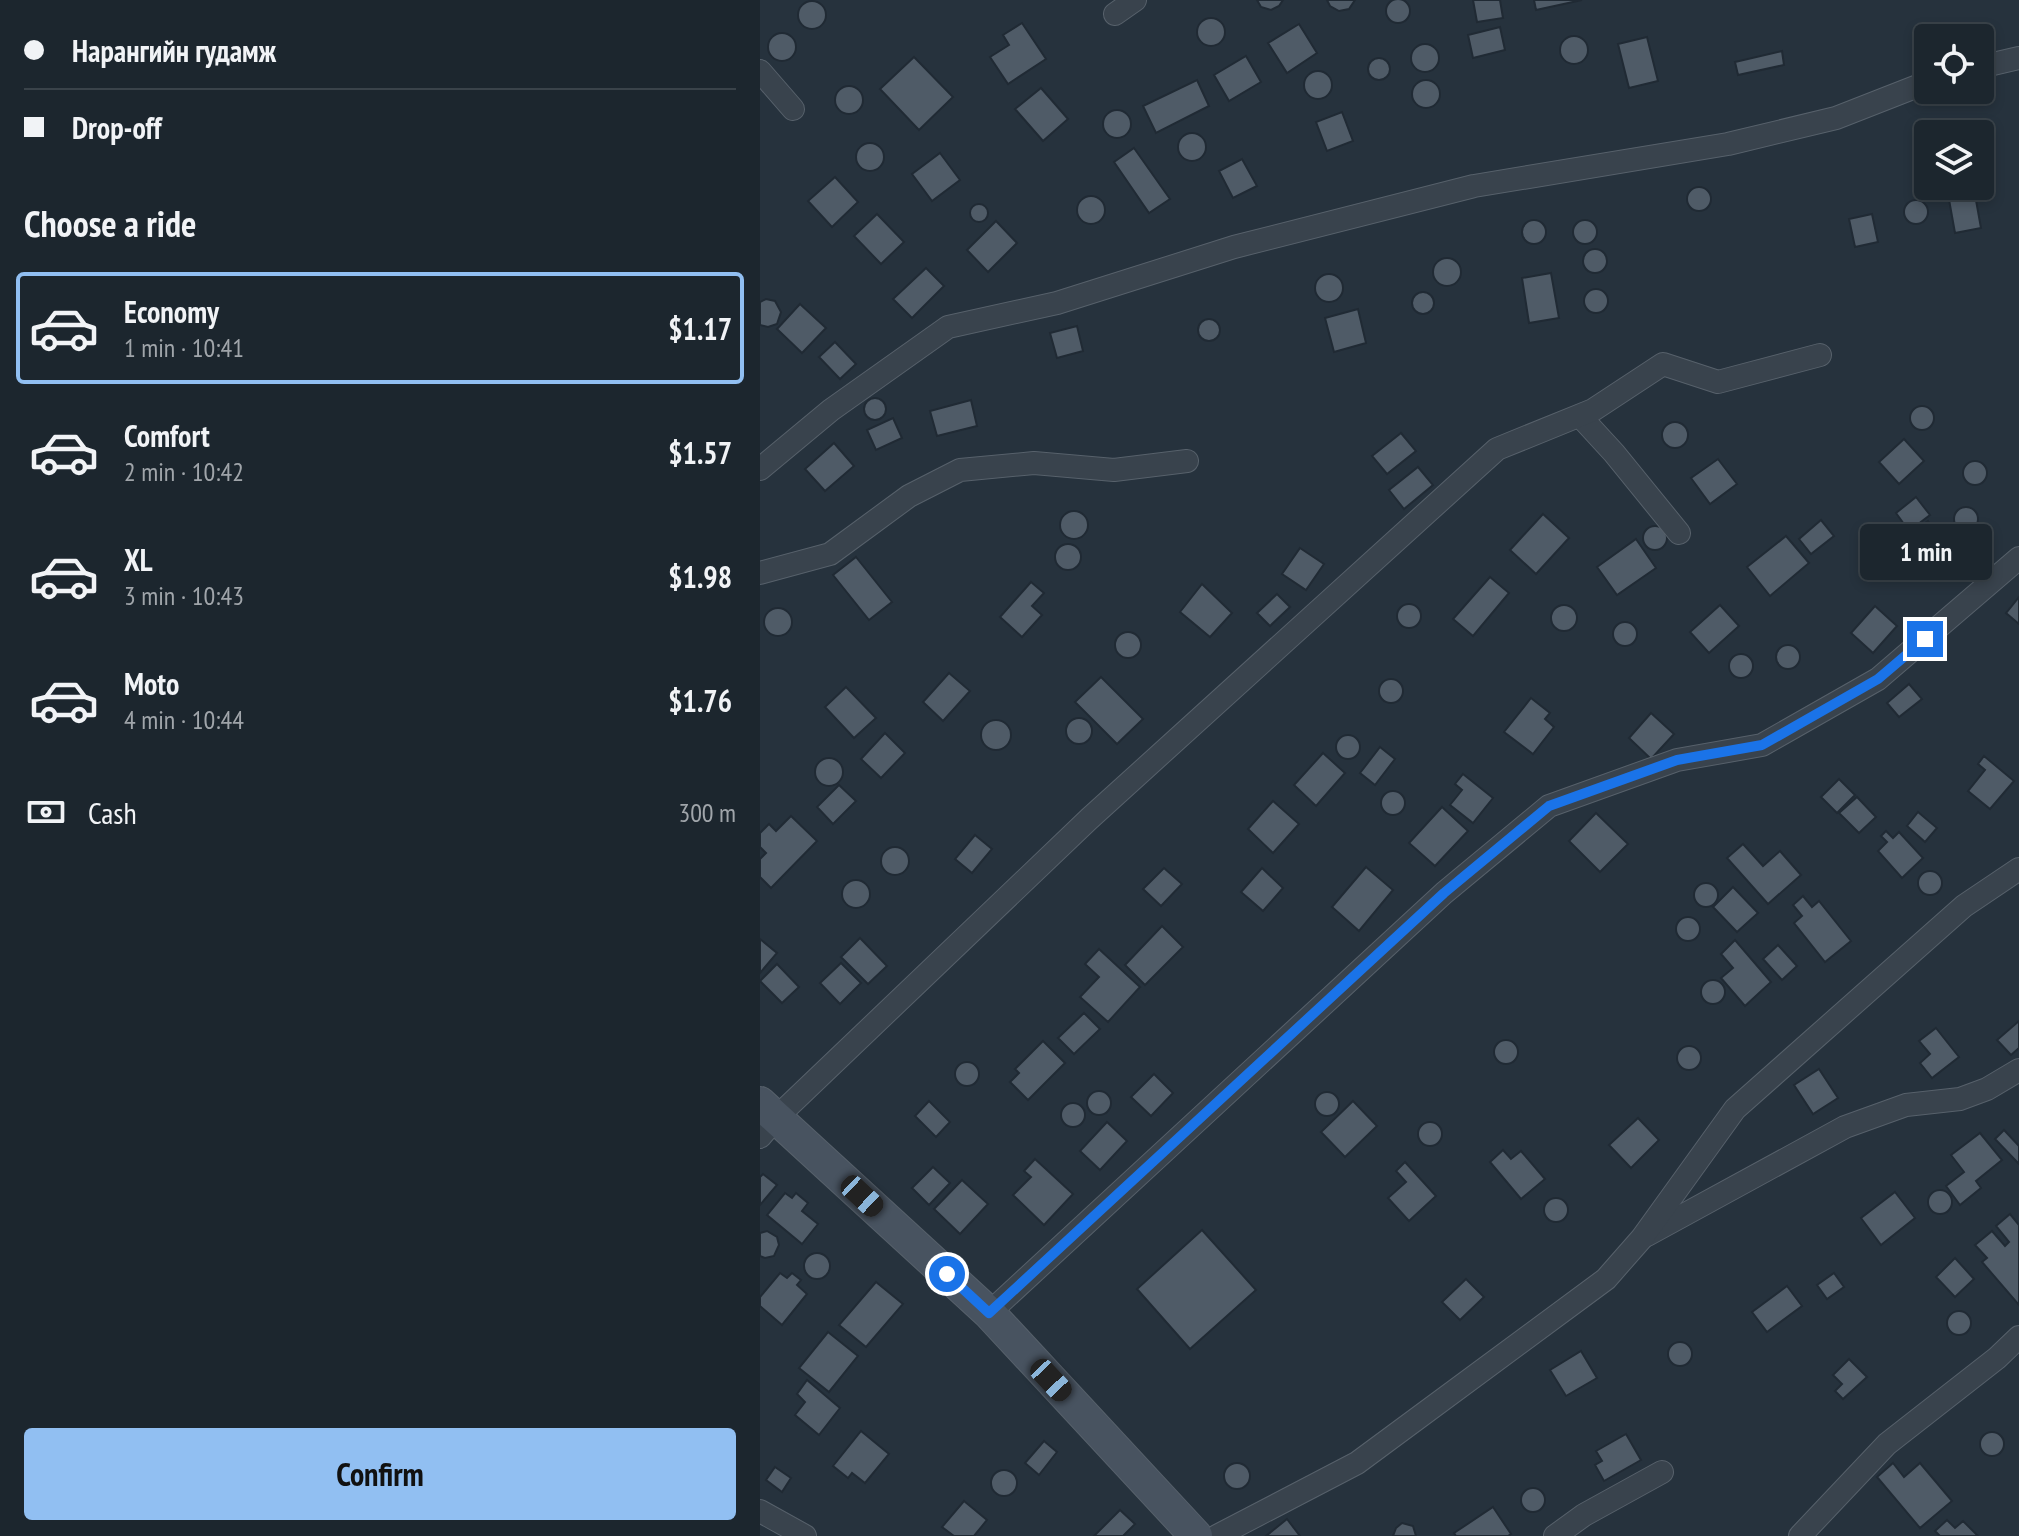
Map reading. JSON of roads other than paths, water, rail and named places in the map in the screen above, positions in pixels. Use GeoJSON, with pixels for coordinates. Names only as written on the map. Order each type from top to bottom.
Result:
{"type":"FeatureCollection","features":[{"type":"Feature","properties":{"kind":"main road"},"geometry":{"type":"LineString","coordinates":[[766,1119],[989,1313],[1196,1536]]}},
{"type":"Feature","properties":{"kind":"street"},"geometry":{"type":"LineString","coordinates":[[1115,14],[1135,0]]}},
{"type":"Feature","properties":{"kind":"street"},"geometry":{"type":"LineString","coordinates":[[1994,64],[2019,58]]}},
{"type":"Feature","properties":{"kind":"street"},"geometry":{"type":"LineString","coordinates":[[760,71],[793,109]]}},
{"type":"Feature","properties":{"kind":"street"},"geometry":{"type":"LineString","coordinates":[[763,461],[948,327],[1057,303],[1234,247],[1474,186],[1728,144],[1836,118],[1914,87]]}},
{"type":"Feature","properties":{"kind":"street"},"geometry":{"type":"LineString","coordinates":[[766,1119],[1089,819],[1497,449],[1593,410],[1663,364],[1718,382],[1820,355]]}},
{"type":"Feature","properties":{"kind":"street"},"geometry":{"type":"LineString","coordinates":[[1580,416],[1679,533]]}},
{"type":"Feature","properties":{"kind":"street"},"geometry":{"type":"LineString","coordinates":[[760,573],[830,554],[909,496],[960,470],[1034,463],[1114,470],[1187,461]]}},
{"type":"Feature","properties":{"kind":"street"},"geometry":{"type":"LineString","coordinates":[[989,1313],[1432,904],[1549,806],[1677,760],[1762,745],[1878,679],[2019,558]]}},
{"type":"Feature","properties":{"kind":"street"},"geometry":{"type":"LineString","coordinates":[[1217,1536],[1357,1463],[1606,1279],[1642,1238],[1735,1109],[1964,906],[2019,869]]}},
{"type":"Feature","properties":{"kind":"street"},"geometry":{"type":"LineString","coordinates":[[1642,1238],[1845,1127],[1906,1105],[1960,1099],[1987,1089],[2019,1070]]}},
{"type":"Feature","properties":{"kind":"street"},"geometry":{"type":"LineString","coordinates":[[1800,1536],[1887,1444],[1997,1358],[2019,1337]]}},
{"type":"Feature","properties":{"kind":"street"},"geometry":{"type":"LineString","coordinates":[[1555,1536],[1584,1515],[1662,1472]]}},
{"type":"Feature","properties":{"kind":"street"},"geometry":{"type":"LineString","coordinates":[[760,1511],[805,1536]]}}]}
